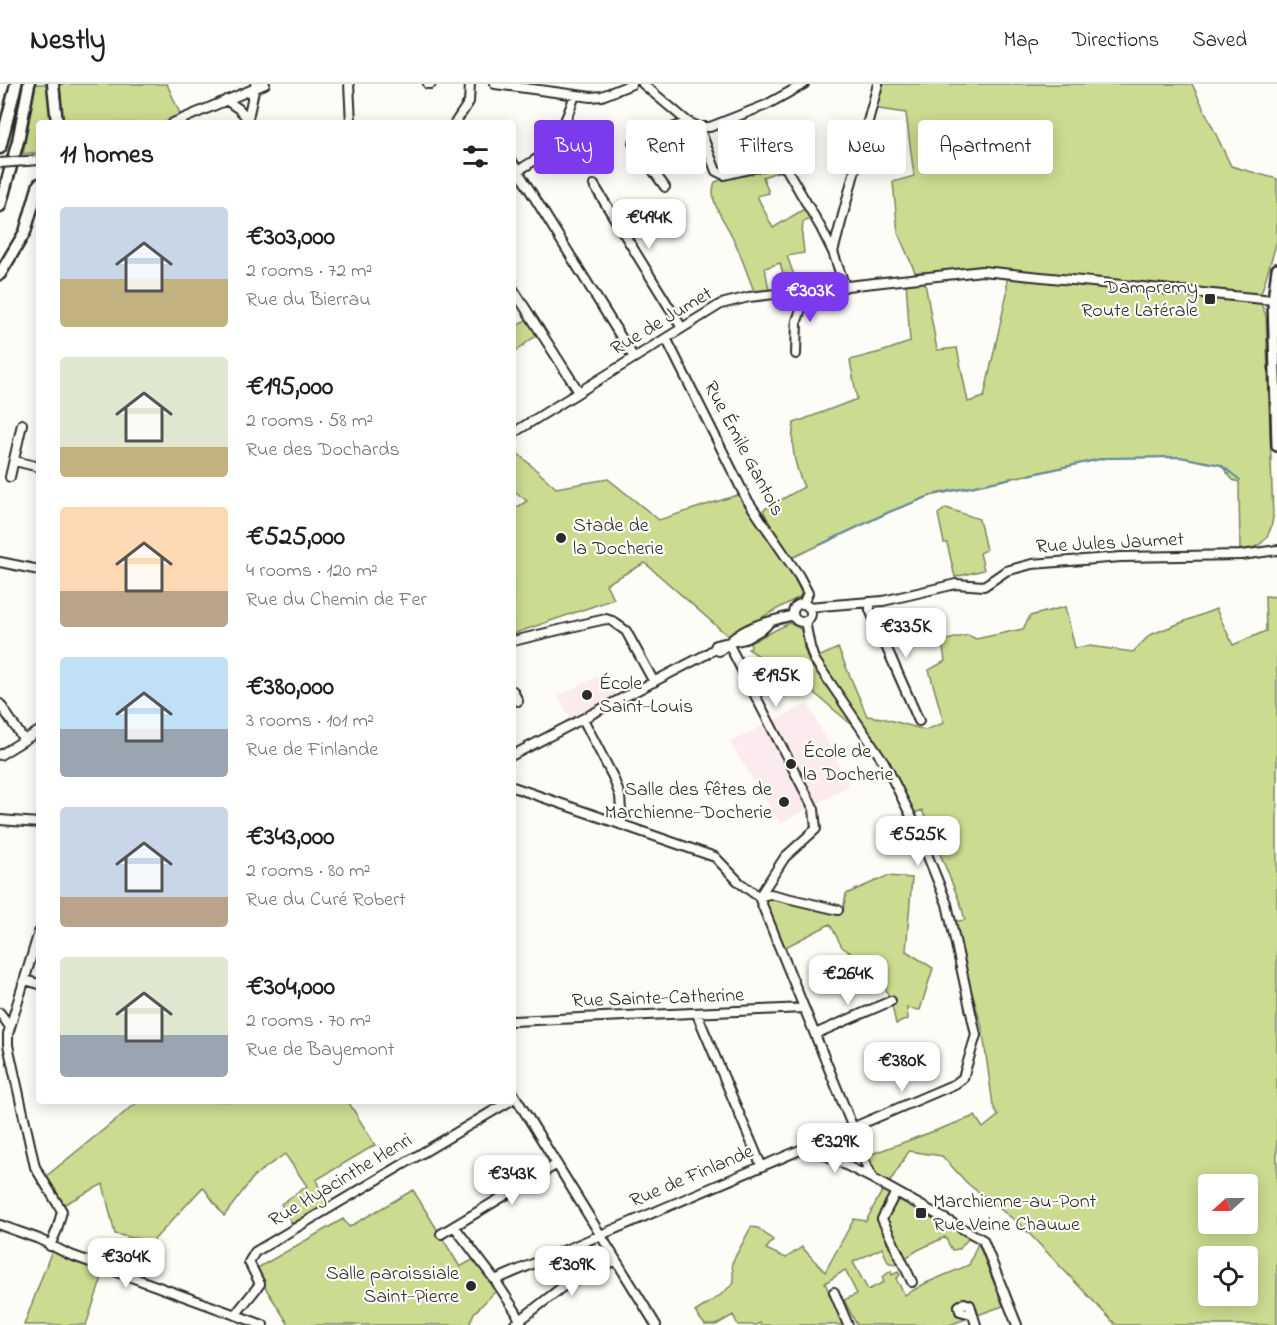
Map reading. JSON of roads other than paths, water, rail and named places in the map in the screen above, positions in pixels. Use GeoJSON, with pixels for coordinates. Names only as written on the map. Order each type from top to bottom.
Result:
{"type":"FeatureCollection","features":[{"type":"Feature","properties":{"kind":"highway"},"geometry":{"type":"LineString","coordinates":[[0,147],[16,84]]}},
{"type":"Feature","properties":{"kind":"highway"},"geometry":{"type":"LineString","coordinates":[[0,206],[18,141],[29,84]]}},
{"type":"Feature","properties":{"kind":"highway"},"geometry":{"type":"LineString","coordinates":[[53,84],[57,120]]}},
{"type":"Feature","properties":{"kind":"highway"},"geometry":{"type":"LineString","coordinates":[[0,274],[25,232],[36,194]]}},
{"type":"Feature","properties":{"kind":"main road"},"geometry":{"type":"LineString","coordinates":[[1277,269],[1273,300],[1277,446]]}},
{"type":"Feature","properties":{"kind":"street"},"geometry":{"type":"LineString","coordinates":[[180,120],[255,86],[265,84]]}},
{"type":"Feature","properties":{"kind":"street"},"geometry":{"type":"LineString","coordinates":[[349,84],[351,120]]}},
{"type":"Feature","properties":{"kind":"street"},"geometry":{"type":"LineString","coordinates":[[457,120],[469,102],[470,84]]}},
{"type":"Feature","properties":{"kind":"street"},"geometry":{"type":"LineString","coordinates":[[495,84],[591,97],[602,96],[632,84]]}},
{"type":"Feature","properties":{"kind":"street"},"geometry":{"type":"LineString","coordinates":[[643,84],[686,120]]}},
{"type":"Feature","properties":{"kind":"street"},"geometry":{"type":"LineString","coordinates":[[706,127],[766,105],[804,84]]}},
{"type":"Feature","properties":{"kind":"street"},"geometry":{"type":"LineString","coordinates":[[833,252],[878,84]]}},
{"type":"Feature","properties":{"kind":"street"},"geometry":{"type":"LineString","coordinates":[[247,120],[255,86]]}},
{"type":"Feature","properties":{"kind":"street"},"geometry":{"type":"LineString","coordinates":[[516,167],[543,154],[550,146],[568,117],[575,95]]}},
{"type":"Feature","properties":{"kind":"street"},"geometry":{"type":"LineString","coordinates":[[226,100],[239,109],[246,120]]}},
{"type":"Feature","properties":{"kind":"street"},"geometry":{"type":"LineString","coordinates":[[706,145],[716,171],[720,174],[771,164],[786,168],[833,252],[845,287]]}},
{"type":"Feature","properties":{"kind":"street"},"geometry":{"type":"LineString","coordinates":[[0,163],[36,160]]}},
{"type":"Feature","properties":{"kind":"street"},"geometry":{"type":"LineString","coordinates":[[516,169],[634,358]]}},
{"type":"Feature","properties":{"kind":"street"},"geometry":{"type":"LineString","coordinates":[[656,174],[666,187]]}},
{"type":"Feature","properties":{"kind":"street"},"geometry":{"type":"LineString","coordinates":[[594,185],[682,328]]}},
{"type":"Feature","properties":{"kind":"street","name":"Rue de Jumet"},"geometry":{"type":"LineString","coordinates":[[516,431],[721,304],[732,300],[982,271],[1273,300]]}},
{"type":"Feature","properties":{"kind":"street"},"geometry":{"type":"LineString","coordinates":[[796,354],[797,321],[802,306],[802,291]]}},
{"type":"Feature","properties":{"kind":"street"},"geometry":{"type":"LineString","coordinates":[[516,294],[579,392]]}},
{"type":"Feature","properties":{"kind":"street","name":"Rue Émile Gantois"},"geometry":{"type":"LineString","coordinates":[[666,338],[746,498],[808,593],[806,606]]}},
{"type":"Feature","properties":{"kind":"street"},"geometry":{"type":"LineString","coordinates":[[10,477],[22,424]]}},
{"type":"Feature","properties":{"kind":"street"},"geometry":{"type":"LineString","coordinates":[[15,461],[36,466]]}},
{"type":"Feature","properties":{"kind":"street","name":"Rue Jules Jaumet"},"geometry":{"type":"LineString","coordinates":[[806,606],[870,602],[905,597],[956,585],[984,586],[1006,571],[1032,564],[1112,558],[1242,555],[1277,550]]}},
{"type":"Feature","properties":{"kind":"street"},"geometry":{"type":"LineString","coordinates":[[0,562],[36,569]]}},
{"type":"Feature","properties":{"kind":"street"},"geometry":{"type":"LineString","coordinates":[[870,602],[870,610],[919,721]]}},
{"type":"Feature","properties":{"kind":"street"},"geometry":{"type":"LineString","coordinates":[[806,606],[810,615],[805,621],[798,621],[793,615],[795,607],[806,606]]}},
{"type":"Feature","properties":{"kind":"street"},"geometry":{"type":"LineString","coordinates":[[516,753],[654,682],[714,649],[721,642],[728,643],[739,634],[762,622],[793,615]]}},
{"type":"Feature","properties":{"kind":"street"},"geometry":{"type":"LineString","coordinates":[[516,640],[606,619],[626,631],[654,682]]}},
{"type":"Feature","properties":{"kind":"street","name":"Rue de Finlande"},"geometry":{"type":"LineString","coordinates":[[495,1280],[955,1084],[963,1078],[976,1035],[947,904],[915,824],[884,762],[814,658],[805,621]]}},
{"type":"Feature","properties":{"kind":"street"},"geometry":{"type":"LineString","coordinates":[[728,643],[814,809],[816,830],[785,857],[759,897]]}},
{"type":"Feature","properties":{"kind":"street"},"geometry":{"type":"LineString","coordinates":[[516,698],[518,702]]}},
{"type":"Feature","properties":{"kind":"street"},"geometry":{"type":"LineString","coordinates":[[0,705],[24,740]]}},
{"type":"Feature","properties":{"kind":"street"},"geometry":{"type":"LineString","coordinates":[[583,719],[613,777],[620,796],[622,825]]}},
{"type":"Feature","properties":{"kind":"street"},"geometry":{"type":"LineString","coordinates":[[0,755],[36,733]]}},
{"type":"Feature","properties":{"kind":"street"},"geometry":{"type":"LineString","coordinates":[[516,788],[715,857],[740,883],[759,897],[873,1179]]}},
{"type":"Feature","properties":{"kind":"street"},"geometry":{"type":"LineString","coordinates":[[0,820],[36,823]]}},
{"type":"Feature","properties":{"kind":"street"},"geometry":{"type":"LineString","coordinates":[[759,897],[770,894],[838,910]]}},
{"type":"Feature","properties":{"kind":"street"},"geometry":{"type":"LineString","coordinates":[[36,942],[10,1027],[8,1046],[35,1167],[62,1213],[50,1246]]}},
{"type":"Feature","properties":{"kind":"street"},"geometry":{"type":"LineString","coordinates":[[25,980],[36,983]]}},
{"type":"Feature","properties":{"kind":"street"},"geometry":{"type":"LineString","coordinates":[[815,1034],[891,1001]]}},
{"type":"Feature","properties":{"kind":"street","name":"Rue Sainte-Catherine"},"geometry":{"type":"LineString","coordinates":[[516,1021],[804,1008]]}},
{"type":"Feature","properties":{"kind":"street"},"geometry":{"type":"LineString","coordinates":[[0,1013],[10,1027]]}},
{"type":"Feature","properties":{"kind":"street"},"geometry":{"type":"LineString","coordinates":[[697,1014],[761,1165]]}},
{"type":"Feature","properties":{"kind":"street"},"geometry":{"type":"LineString","coordinates":[[516,1102],[557,1164],[656,1325]]}},
{"type":"Feature","properties":{"kind":"street","name":"Rue Hyacinthe Henri"},"geometry":{"type":"LineString","coordinates":[[235,1315],[260,1284],[249,1262],[255,1252],[503,1104]]}},
{"type":"Feature","properties":{"kind":"street"},"geometry":{"type":"LineString","coordinates":[[808,1146],[983,1240],[1017,1325]]}},
{"type":"Feature","properties":{"kind":"street"},"geometry":{"type":"LineString","coordinates":[[441,1234],[557,1164]]}},
{"type":"Feature","properties":{"kind":"street"},"geometry":{"type":"LineString","coordinates":[[896,1192],[882,1219],[912,1282]]}},
{"type":"Feature","properties":{"kind":"street"},"geometry":{"type":"LineString","coordinates":[[0,1225],[39,1239],[50,1246],[263,1325]]}},
{"type":"Feature","properties":{"kind":"street"},"geometry":{"type":"LineString","coordinates":[[454,1226],[495,1280],[519,1323],[561,1288],[616,1260]]}},
{"type":"Feature","properties":{"kind":"street"},"geometry":{"type":"LineString","coordinates":[[560,1252],[575,1281]]}},
{"type":"Feature","properties":{"kind":"street"},"geometry":{"type":"LineString","coordinates":[[834,1292],[848,1325]]}},
{"type":"Feature","properties":{"kind":"street"},"geometry":{"type":"LineString","coordinates":[[971,1314],[976,1325]]}},
{"type":"Feature","properties":{"kind":"waterway"},"geometry":{"type":"LineString","coordinates":[[1029,475],[1105,458],[1180,457],[1221,465],[1240,480]]}},
{"type":"Feature","properties":{"kind":"waterway"},"geometry":{"type":"LineString","coordinates":[[936,494],[1012,478]]}},
{"type":"Feature","properties":{"kind":"waterway"},"geometry":{"type":"LineString","coordinates":[[820,545],[889,512],[930,496]]}},
{"type":"Feature","properties":{"kind":"place","name":"Dampremy Route Latérale"},"geometry":{"type":"Point","coordinates":[1210,299]}},
{"type":"Feature","properties":{"kind":"place","name":"Stade de la Docherie"},"geometry":{"type":"Point","coordinates":[561,538]}},
{"type":"Feature","properties":{"kind":"place","name":"École Saint-Louis"},"geometry":{"type":"Point","coordinates":[587,695]}},
{"type":"Feature","properties":{"kind":"place","name":"École de la Docherie"},"geometry":{"type":"Point","coordinates":[791,764]}},
{"type":"Feature","properties":{"kind":"place","name":"Salle des fêtes de Marchienne-Docherie"},"geometry":{"type":"Point","coordinates":[784,802]}},
{"type":"Feature","properties":{"kind":"place","name":"Marchienne-au-Pont Rue Veine Chauwe"},"geometry":{"type":"Point","coordinates":[921,1213]}},
{"type":"Feature","properties":{"kind":"place","name":"Salle paroissiale Saint-Pierre"},"geometry":{"type":"Point","coordinates":[471,1286]}}]}
